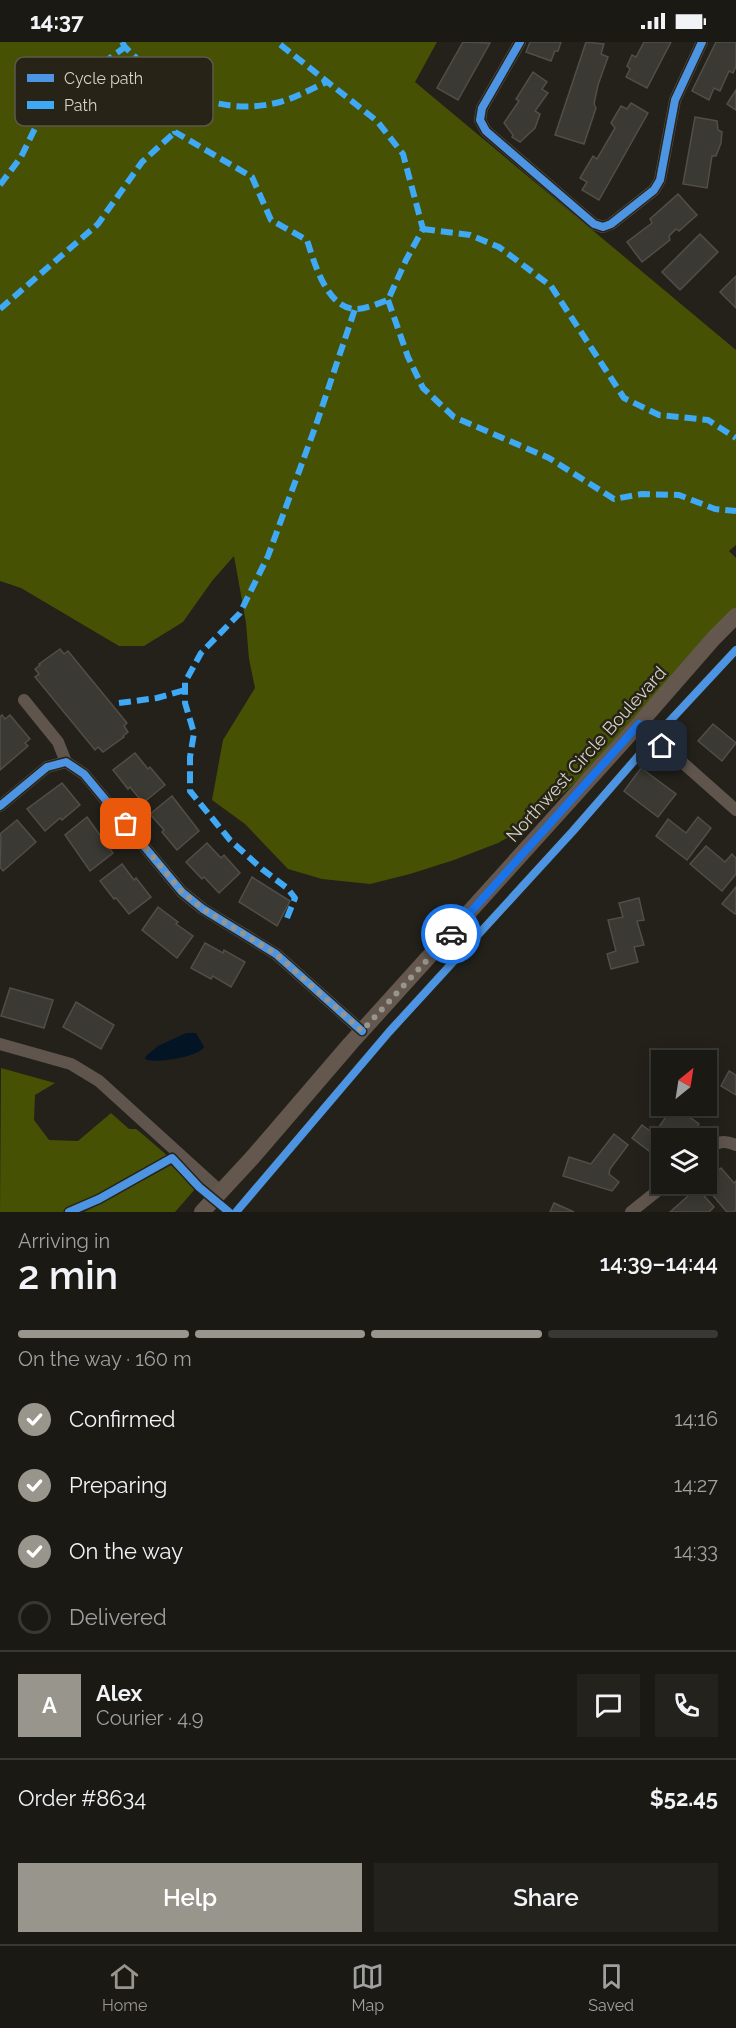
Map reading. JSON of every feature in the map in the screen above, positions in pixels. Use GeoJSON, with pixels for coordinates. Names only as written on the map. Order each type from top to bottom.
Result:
{"type":"FeatureCollection","features":[{"type":"Feature","properties":{"kind":"main road","name":"Northwest Circle Boulevard"},"geometry":{"type":"LineString","coordinates":[[202,1212],[736,616]]}},
{"type":"Feature","properties":{"kind":"street"},"geometry":{"type":"LineString","coordinates":[[520,42],[483,108],[480,120],[486,131],[594,224],[603,227],[611,224],[654,190],[660,180],[675,100],[702,42]]}},
{"type":"Feature","properties":{"kind":"street"},"geometry":{"type":"LineString","coordinates":[[24,700],[58,742],[66,762],[84,774],[182,892],[203,909],[276,954],[362,1031]]}},
{"type":"Feature","properties":{"kind":"street"},"geometry":{"type":"LineString","coordinates":[[639,724],[736,810]]}},
{"type":"Feature","properties":{"kind":"street"},"geometry":{"type":"LineString","coordinates":[[0,807],[46,767],[66,762]]}},
{"type":"Feature","properties":{"kind":"street"},"geometry":{"type":"LineString","coordinates":[[0,1044],[71,1064],[99,1081],[220,1191]]}},
{"type":"Feature","properties":{"kind":"street"},"geometry":{"type":"LineString","coordinates":[[631,1212],[654,1194]]}},
{"type":"Feature","properties":{"kind":"green space"},"geometry":{"type":"Polygon","coordinates":[[[0,42],[437,42],[415,82],[736,350],[736,545],[729,551],[736,558],[736,616],[639,724],[528,826],[498,843],[410,874],[370,884],[322,879],[288,869],[245,824],[212,800],[223,740],[255,688],[234,556],[212,581],[183,622],[144,646],[119,646],[21,588],[0,581],[0,42]]]}},
{"type":"Feature","properties":{"kind":"green space"},"geometry":{"type":"Polygon","coordinates":[[[1,1068],[55,1083],[35,1095],[34,1120],[49,1140],[78,1141],[111,1113],[129,1129],[136,1129],[140,1132],[169,1157],[68,1212],[0,1212],[1,1068]]]}},
{"type":"Feature","properties":{"kind":"green space"},"geometry":{"type":"Polygon","coordinates":[[[171,1165],[196,1188],[175,1212],[84,1212],[171,1165]]]}},
{"type":"Feature","properties":{"kind":"water"},"geometry":{"type":"Polygon","coordinates":[[[186,1033],[196,1033],[204,1047],[200,1051],[176,1059],[158,1061],[145,1059],[158,1046],[186,1033]]]}},
{"type":"Feature","properties":{"kind":"building"},"geometry":{"type":"Polygon","coordinates":[[[463,42],[490,43],[458,100],[437,88],[463,42]]]}},
{"type":"Feature","properties":{"kind":"building"},"geometry":{"type":"Polygon","coordinates":[[[530,42],[561,42],[551,61],[526,52],[530,42]]]}},
{"type":"Feature","properties":{"kind":"building"},"geometry":{"type":"Polygon","coordinates":[[[586,42],[604,44],[601,54],[608,57],[598,85],[594,104],[596,108],[584,144],[555,135],[586,42]]]}},
{"type":"Feature","properties":{"kind":"building"},"geometry":{"type":"Polygon","coordinates":[[[644,42],[671,42],[647,88],[626,77],[630,69],[627,66],[632,55],[636,57],[644,42]]]}},
{"type":"Feature","properties":{"kind":"building"},"geometry":{"type":"Polygon","coordinates":[[[716,42],[736,42],[736,66],[733,73],[729,71],[720,91],[714,88],[709,100],[692,91],[716,42]]]}},
{"type":"Feature","properties":{"kind":"building"},"geometry":{"type":"Polygon","coordinates":[[[533,72],[547,82],[542,89],[548,93],[535,111],[540,114],[535,128],[520,142],[512,137],[513,135],[504,123],[519,101],[516,99],[533,72]]]}},
{"type":"Feature","properties":{"kind":"building"},"geometry":{"type":"Polygon","coordinates":[[[736,90],[736,110],[727,104],[736,90]]]}},
{"type":"Feature","properties":{"kind":"building"},"geometry":{"type":"Polygon","coordinates":[[[631,103],[648,113],[599,200],[582,190],[587,182],[580,178],[593,156],[597,159],[615,128],[611,123],[621,106],[627,109],[631,103]]]}},
{"type":"Feature","properties":{"kind":"building"},"geometry":{"type":"Polygon","coordinates":[[[695,117],[717,121],[718,130],[722,132],[716,156],[712,156],[707,188],[683,184],[695,117]]]}},
{"type":"Feature","properties":{"kind":"building"},"geometry":{"type":"Polygon","coordinates":[[[678,194],[697,215],[679,231],[676,229],[669,236],[670,240],[642,262],[627,242],[652,223],[650,219],[678,194]]]}},
{"type":"Feature","properties":{"kind":"building"},"geometry":{"type":"Polygon","coordinates":[[[700,234],[718,252],[680,290],[662,272],[700,234]]]}},
{"type":"Feature","properties":{"kind":"building"},"geometry":{"type":"Polygon","coordinates":[[[736,276],[736,308],[720,292],[736,276]]]}},
{"type":"Feature","properties":{"kind":"building"},"geometry":{"type":"Polygon","coordinates":[[[60,649],[64,654],[68,651],[127,723],[124,726],[128,732],[124,737],[103,752],[98,747],[95,750],[35,677],[39,674],[35,669],[39,664],[60,649]]]}},
{"type":"Feature","properties":{"kind":"building"},"geometry":{"type":"Polygon","coordinates":[[[2,715],[5,719],[10,715],[30,739],[25,743],[28,746],[0,770],[0,717],[2,715]]]}},
{"type":"Feature","properties":{"kind":"building"},"geometry":{"type":"Polygon","coordinates":[[[713,724],[736,743],[722,761],[698,741],[713,724]]]}},
{"type":"Feature","properties":{"kind":"building"},"geometry":{"type":"Polygon","coordinates":[[[135,753],[165,785],[143,803],[113,770],[135,753]]]}},
{"type":"Feature","properties":{"kind":"building"},"geometry":{"type":"Polygon","coordinates":[[[641,768],[676,794],[658,817],[624,791],[641,768]]]}},
{"type":"Feature","properties":{"kind":"building"},"geometry":{"type":"Polygon","coordinates":[[[62,783],[80,805],[45,831],[27,809],[62,783]]]}},
{"type":"Feature","properties":{"kind":"building"},"geometry":{"type":"Polygon","coordinates":[[[172,796],[199,831],[177,850],[150,814],[172,796]]]}},
{"type":"Feature","properties":{"kind":"building"},"geometry":{"type":"Polygon","coordinates":[[[87,817],[113,853],[90,871],[65,835],[87,817]]]}},
{"type":"Feature","properties":{"kind":"building"},"geometry":{"type":"Polygon","coordinates":[[[698,817],[711,828],[687,860],[656,836],[668,819],[686,833],[698,817]]]}},
{"type":"Feature","properties":{"kind":"building"},"geometry":{"type":"Polygon","coordinates":[[[17,820],[36,842],[3,871],[0,867],[0,834],[17,820]]]}},
{"type":"Feature","properties":{"kind":"building"},"geometry":{"type":"Polygon","coordinates":[[[207,843],[221,858],[224,855],[240,873],[219,893],[186,862],[207,843]]]}},
{"type":"Feature","properties":{"kind":"building"},"geometry":{"type":"Polygon","coordinates":[[[706,846],[725,862],[732,854],[736,858],[736,874],[722,891],[690,864],[706,846]]]}},
{"type":"Feature","properties":{"kind":"building"},"geometry":{"type":"Polygon","coordinates":[[[122,864],[151,897],[129,914],[100,881],[122,864]]]}},
{"type":"Feature","properties":{"kind":"building"},"geometry":{"type":"Polygon","coordinates":[[[252,877],[290,901],[277,926],[239,902],[252,877]]]}},
{"type":"Feature","properties":{"kind":"building"},"geometry":{"type":"Polygon","coordinates":[[[736,887],[736,913],[735,914],[722,904],[736,887]]]}},
{"type":"Feature","properties":{"kind":"building"},"geometry":{"type":"Polygon","coordinates":[[[639,898],[644,920],[637,921],[644,945],[634,947],[638,962],[611,969],[607,954],[616,951],[608,920],[623,917],[619,903],[639,898]]]}},
{"type":"Feature","properties":{"kind":"building"},"geometry":{"type":"Polygon","coordinates":[[[158,907],[193,936],[177,958],[142,930],[158,907]]]}},
{"type":"Feature","properties":{"kind":"building"},"geometry":{"type":"Polygon","coordinates":[[[205,943],[223,953],[224,950],[245,962],[231,987],[213,976],[211,979],[191,968],[205,943]]]}},
{"type":"Feature","properties":{"kind":"building"},"geometry":{"type":"Polygon","coordinates":[[[10,988],[53,1000],[44,1028],[1,1016],[10,988]]]}},
{"type":"Feature","properties":{"kind":"building"},"geometry":{"type":"Polygon","coordinates":[[[76,1002],[114,1025],[101,1049],[63,1027],[76,1002]]]}},
{"type":"Feature","properties":{"kind":"building"},"geometry":{"type":"Polygon","coordinates":[[[729,1071],[736,1075],[736,1095],[721,1086],[729,1071]]]}},
{"type":"Feature","properties":{"kind":"building"},"geometry":{"type":"Polygon","coordinates":[[[667,1116],[688,1116],[699,1124],[696,1128],[658,1128],[667,1116]]]}},
{"type":"Feature","properties":{"kind":"building"},"geometry":{"type":"Polygon","coordinates":[[[642,1125],[651,1132],[649,1151],[632,1138],[642,1125]]]}},
{"type":"Feature","properties":{"kind":"building"},"geometry":{"type":"Polygon","coordinates":[[[614,1134],[628,1145],[610,1169],[609,1174],[619,1182],[612,1191],[563,1176],[569,1157],[591,1164],[614,1134]]]}},
{"type":"Feature","properties":{"kind":"building"},"geometry":{"type":"Polygon","coordinates":[[[721,1168],[734,1183],[736,1181],[736,1210],[734,1212],[727,1212],[712,1194],[717,1194],[717,1171],[721,1168]]]}},
{"type":"Feature","properties":{"kind":"building"},"geometry":{"type":"Polygon","coordinates":[[[690,1194],[702,1194],[714,1207],[709,1212],[670,1212],[690,1194]]]}},
{"type":"Feature","properties":{"kind":"building"},"geometry":{"type":"Polygon","coordinates":[[[554,1203],[574,1212],[550,1212],[554,1203]]]}},
{"type":"Feature","properties":{"kind":"marked path"},"geometry":{"type":"LineString","coordinates":[[122,42],[135,57]]}},
{"type":"Feature","properties":{"kind":"marked path"},"geometry":{"type":"LineString","coordinates":[[174,126],[175,132],[252,177],[271,220],[307,240],[323,283],[337,301],[346,307],[356,309],[388,300],[423,229],[403,154],[377,121],[277,42]]}},
{"type":"Feature","properties":{"kind":"marked path"},"geometry":{"type":"LineString","coordinates":[[111,57],[125,47]]}},
{"type":"Feature","properties":{"kind":"marked path"},"geometry":{"type":"LineString","coordinates":[[213,102],[236,106],[264,105],[297,96],[327,82]]}},
{"type":"Feature","properties":{"kind":"marked path"},"geometry":{"type":"LineString","coordinates":[[0,185],[21,157],[36,126]]}},
{"type":"Feature","properties":{"kind":"marked path"},"geometry":{"type":"LineString","coordinates":[[0,309],[98,224],[142,162],[175,132]]}},
{"type":"Feature","properties":{"kind":"marked path"},"geometry":{"type":"LineString","coordinates":[[423,229],[470,235],[499,247],[551,286],[624,398],[659,415],[708,420],[736,438]]}},
{"type":"Feature","properties":{"kind":"marked path"},"geometry":{"type":"LineString","coordinates":[[388,300],[408,357],[423,388],[454,417],[549,458],[614,499],[642,494],[679,495],[715,509],[736,511]]}},
{"type":"Feature","properties":{"kind":"marked path"},"geometry":{"type":"LineString","coordinates":[[287,918],[295,898],[287,888],[230,840],[190,791],[190,757],[194,733],[185,703],[185,682],[201,653],[240,613],[268,556],[355,309]]}},
{"type":"Feature","properties":{"kind":"marked path"},"geometry":{"type":"LineString","coordinates":[[119,703],[157,698],[185,690]]}},
{"type":"Feature","properties":{"kind":"cycle path"},"geometry":{"type":"LineString","coordinates":[[520,42],[482,108],[480,120],[486,131],[594,224],[603,227],[611,224],[654,190],[660,180],[675,100],[702,42]]}},
{"type":"Feature","properties":{"kind":"cycle path"},"geometry":{"type":"LineString","coordinates":[[236,1212],[389,1032],[736,650]]}},
{"type":"Feature","properties":{"kind":"cycle path"},"geometry":{"type":"LineString","coordinates":[[0,806],[47,767],[66,762],[84,774],[182,892],[203,909],[276,954],[362,1031]]}},
{"type":"Feature","properties":{"kind":"cycle path"},"geometry":{"type":"LineString","coordinates":[[69,1212],[99,1199],[172,1158],[199,1187],[229,1212]]}},
{"type":"Feature","properties":{"kind":"way so far"},"geometry":{"type":"LineString","coordinates":[[126,824],[182,892],[203,909],[276,954],[362,1031],[451,934]]}},
{"type":"Feature","properties":{"kind":"route"},"geometry":{"type":"LineString","coordinates":[[451,934],[639,724],[662,746]]}}]}
